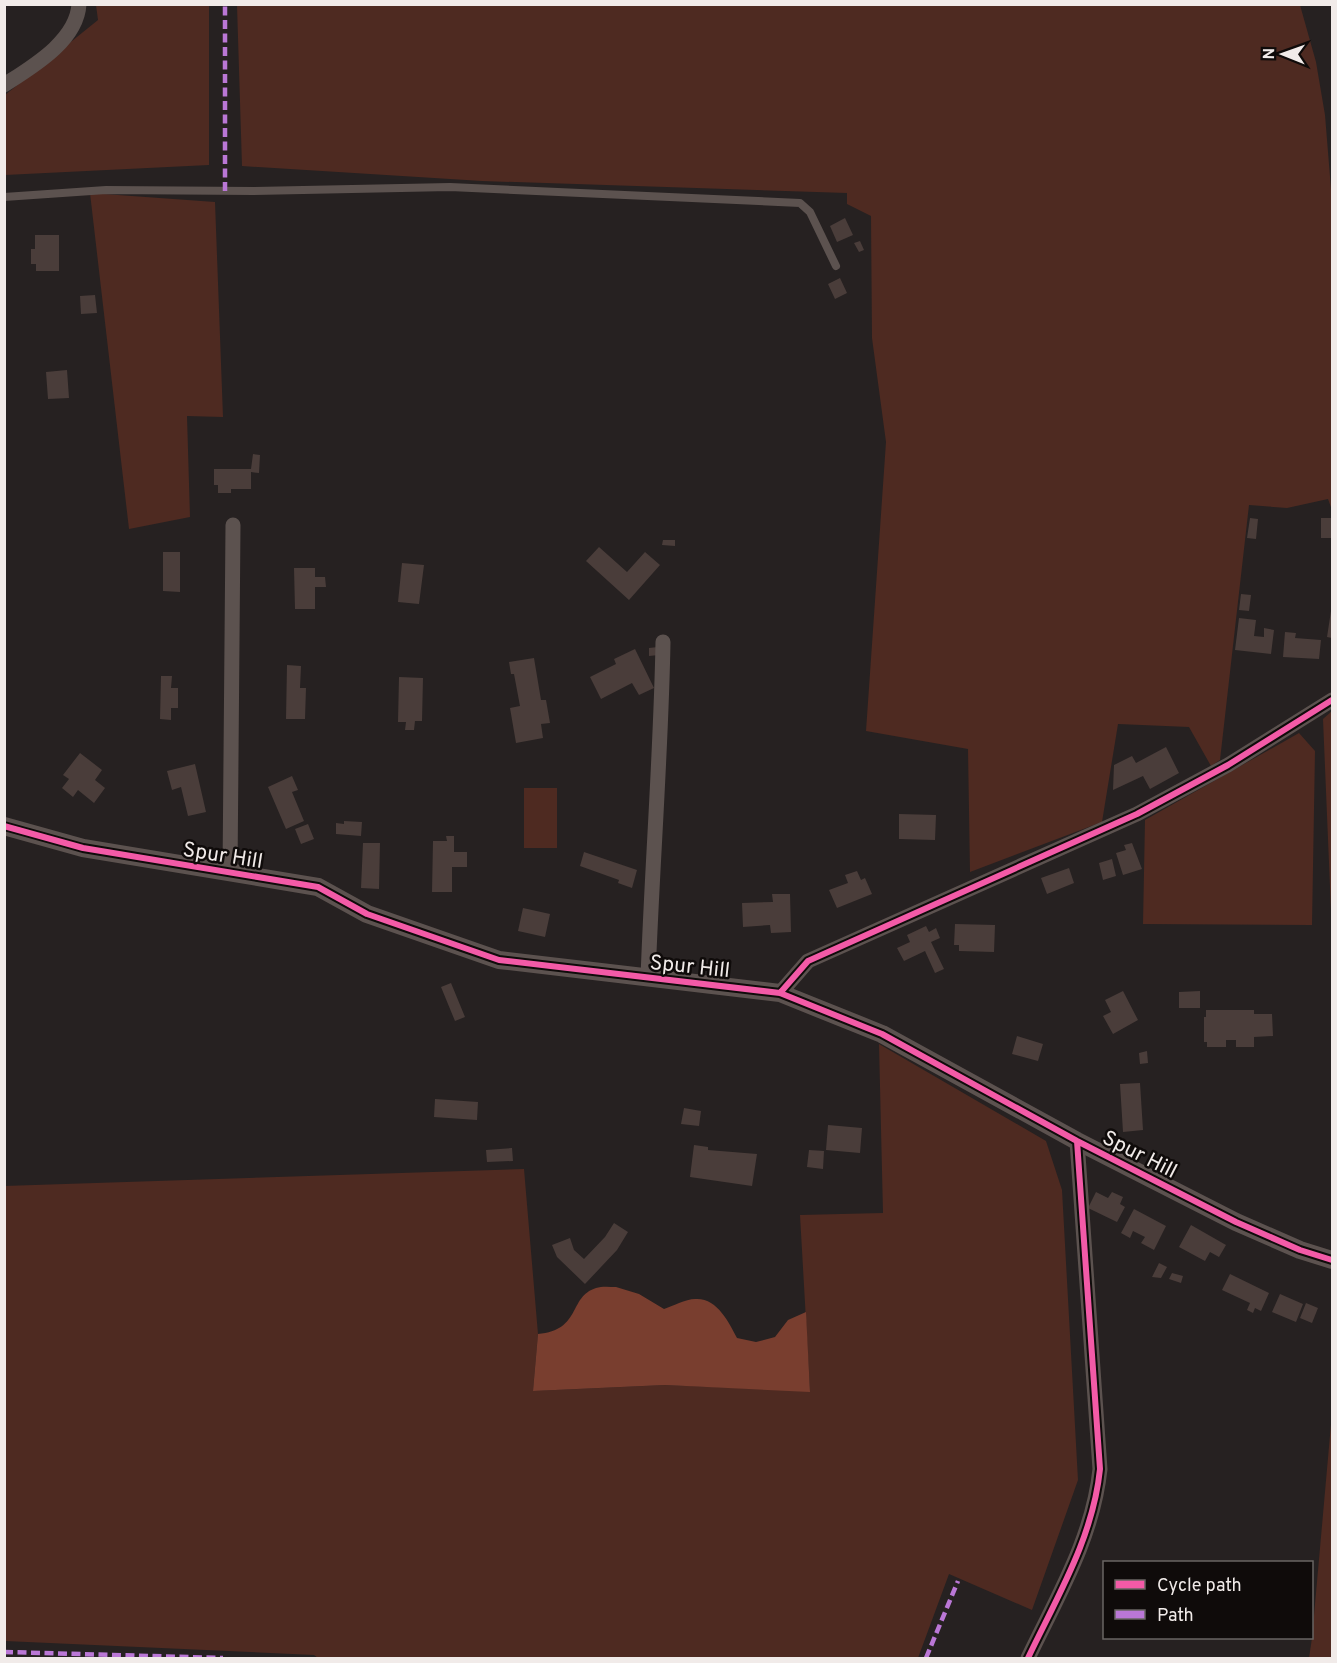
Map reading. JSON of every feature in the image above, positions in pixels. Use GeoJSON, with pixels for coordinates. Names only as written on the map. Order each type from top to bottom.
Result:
{"type":"FeatureCollection","features":[{"type":"Feature","properties":{"kind":"street"},"geometry":{"type":"LineString","coordinates":[[4,85],[37,63],[70,30],[79,4]]}},
{"type":"Feature","properties":{"kind":"street"},"geometry":{"type":"LineString","coordinates":[[230,873],[233,525]]}},
{"type":"Feature","properties":{"kind":"street"},"geometry":{"type":"LineString","coordinates":[[648,978],[652,864],[661,766],[663,642]]}},
{"type":"Feature","properties":{"kind":"street"},"geometry":{"type":"LineString","coordinates":[[780,993],[808,961],[1137,814],[1228,765],[1332,700]]}},
{"type":"Feature","properties":{"kind":"street","name":"Spur Hill"},"geometry":{"type":"LineString","coordinates":[[4,825],[83,848],[318,887],[367,914],[487,957],[546,967],[780,993],[882,1034],[1077,1141],[1236,1222],[1300,1250],[1332,1260]]}},
{"type":"Feature","properties":{"kind":"street"},"geometry":{"type":"LineString","coordinates":[[1028,1659],[1089,1531],[1097,1497],[1100,1469],[1077,1141]]}},
{"type":"Feature","properties":{"kind":"lane"},"geometry":{"type":"LineString","coordinates":[[4,197],[106,190],[254,192],[450,187],[800,203],[810,212],[836,266]]}},
{"type":"Feature","properties":{"kind":"shaded area"},"geometry":{"type":"Polygon","coordinates":[[[96,5],[209,5],[209,165],[5,175],[5,95],[98,20],[96,5]]]}},
{"type":"Feature","properties":{"kind":"shaded area"},"geometry":{"type":"Polygon","coordinates":[[[237,5],[1300,5],[1316,62],[1325,115],[1331,189],[1332,510],[1328,499],[1287,508],[1249,505],[1220,760],[1211,766],[1189,727],[1118,724],[1102,822],[970,872],[968,749],[866,731],[886,442],[872,338],[871,216],[847,204],[847,193],[482,181],[242,166],[237,5]]]}},
{"type":"Feature","properties":{"kind":"shaded area"},"geometry":{"type":"Polygon","coordinates":[[[90,193],[215,202],[223,417],[187,416],[190,517],[129,529],[90,193]]]}},
{"type":"Feature","properties":{"kind":"shaded area"},"geometry":{"type":"Polygon","coordinates":[[[1332,711],[1332,935],[1323,719],[1332,711]]]}},
{"type":"Feature","properties":{"kind":"shaded area"},"geometry":{"type":"Polygon","coordinates":[[[1299,733],[1315,751],[1312,925],[1143,924],[1145,820],[1299,733]]]}},
{"type":"Feature","properties":{"kind":"shaded area"},"geometry":{"type":"Polygon","coordinates":[[[524,788],[557,788],[557,848],[524,848],[524,788]]]}},
{"type":"Feature","properties":{"kind":"shaded area"},"geometry":{"type":"Polygon","coordinates":[[[879,1044],[1046,1141],[1062,1190],[1078,1480],[1032,1610],[949,1574],[918,1658],[318,1658],[314,1655],[5,1641],[4,1186],[524,1169],[538,1334],[533,1391],[665,1385],[810,1391],[800,1215],[883,1213],[879,1044]]]}},
{"type":"Feature","properties":{"kind":"shaded area"},"geometry":{"type":"Polygon","coordinates":[[[598,1287],[616,1287],[639,1294],[664,1309],[680,1302],[704,1300],[717,1307],[737,1338],[756,1342],[775,1337],[788,1320],[806,1312],[810,1392],[665,1385],[533,1391],[538,1334],[562,1326],[587,1292],[598,1287]]]}},
{"type":"Feature","properties":{"kind":"shaded area"},"geometry":{"type":"Polygon","coordinates":[[[1332,1413],[1332,1658],[1309,1658],[1332,1413]]]}},
{"type":"Feature","properties":{"kind":"building"},"geometry":{"type":"Polygon","coordinates":[[[845,218],[853,235],[837,242],[830,226],[845,218]]]}},
{"type":"Feature","properties":{"kind":"building"},"geometry":{"type":"Polygon","coordinates":[[[35,235],[59,235],[59,271],[36,271],[36,264],[31,264],[31,249],[35,249],[35,235]]]}},
{"type":"Feature","properties":{"kind":"building"},"geometry":{"type":"Polygon","coordinates":[[[860,241],[864,250],[859,252],[854,243],[860,241]]]}},
{"type":"Feature","properties":{"kind":"building"},"geometry":{"type":"Polygon","coordinates":[[[840,278],[847,293],[835,299],[828,284],[840,278]]]}},
{"type":"Feature","properties":{"kind":"building"},"geometry":{"type":"Polygon","coordinates":[[[95,295],[97,313],[81,314],[80,296],[95,295]]]}},
{"type":"Feature","properties":{"kind":"building"},"geometry":{"type":"Polygon","coordinates":[[[67,370],[69,398],[48,399],[46,372],[67,370]]]}},
{"type":"Feature","properties":{"kind":"building"},"geometry":{"type":"Polygon","coordinates":[[[253,454],[260,455],[259,473],[251,472],[251,489],[231,489],[231,493],[218,493],[218,485],[214,485],[214,469],[251,469],[253,454]]]}},
{"type":"Feature","properties":{"kind":"building"},"geometry":{"type":"Polygon","coordinates":[[[1250,518],[1258,519],[1256,539],[1247,538],[1250,518]]]}},
{"type":"Feature","properties":{"kind":"building"},"geometry":{"type":"Polygon","coordinates":[[[1321,518],[1331,518],[1332,538],[1321,538],[1321,518]]]}},
{"type":"Feature","properties":{"kind":"building"},"geometry":{"type":"Polygon","coordinates":[[[663,540],[675,540],[675,546],[662,545],[663,540]]]}},
{"type":"Feature","properties":{"kind":"building"},"geometry":{"type":"Polygon","coordinates":[[[599,547],[627,572],[645,552],[660,565],[629,600],[586,561],[599,547]]]}},
{"type":"Feature","properties":{"kind":"building"},"geometry":{"type":"Polygon","coordinates":[[[163,552],[180,552],[180,592],[163,591],[163,552]]]}},
{"type":"Feature","properties":{"kind":"building"},"geometry":{"type":"Polygon","coordinates":[[[402,563],[424,565],[419,604],[398,602],[402,563]]]}},
{"type":"Feature","properties":{"kind":"building"},"geometry":{"type":"Polygon","coordinates":[[[294,568],[315,568],[315,577],[325,577],[326,587],[315,587],[315,609],[295,609],[294,568]]]}},
{"type":"Feature","properties":{"kind":"building"},"geometry":{"type":"Polygon","coordinates":[[[1241,594],[1251,595],[1249,611],[1239,610],[1241,594]]]}},
{"type":"Feature","properties":{"kind":"building"},"geometry":{"type":"Polygon","coordinates":[[[1332,611],[1332,638],[1327,637],[1332,611]]]}},
{"type":"Feature","properties":{"kind":"building"},"geometry":{"type":"Polygon","coordinates":[[[1239,618],[1256,620],[1254,636],[1264,637],[1264,628],[1274,630],[1271,654],[1235,650],[1239,618]]]}},
{"type":"Feature","properties":{"kind":"building"},"geometry":{"type":"Polygon","coordinates":[[[1285,632],[1296,633],[1295,638],[1321,640],[1319,659],[1283,657],[1285,632]]]}},
{"type":"Feature","properties":{"kind":"building"},"geometry":{"type":"Polygon","coordinates":[[[658,647],[659,655],[649,656],[649,648],[658,647]]]}},
{"type":"Feature","properties":{"kind":"building"},"geometry":{"type":"Polygon","coordinates":[[[635,649],[654,688],[639,695],[632,683],[601,699],[590,677],[616,664],[614,659],[635,649]]]}},
{"type":"Feature","properties":{"kind":"building"},"geometry":{"type":"Polygon","coordinates":[[[534,658],[541,700],[546,700],[550,723],[541,724],[543,738],[516,743],[510,708],[520,706],[514,674],[511,674],[509,662],[534,658]]]}},
{"type":"Feature","properties":{"kind":"building"},"geometry":{"type":"Polygon","coordinates":[[[287,665],[301,666],[300,688],[306,688],[305,719],[286,719],[287,665]]]}},
{"type":"Feature","properties":{"kind":"building"},"geometry":{"type":"Polygon","coordinates":[[[161,676],[172,676],[171,688],[178,688],[178,708],[171,708],[171,720],[160,719],[161,676]]]}},
{"type":"Feature","properties":{"kind":"building"},"geometry":{"type":"Polygon","coordinates":[[[399,677],[423,678],[422,721],[415,721],[414,730],[405,730],[406,722],[398,722],[399,677]]]}},
{"type":"Feature","properties":{"kind":"building"},"geometry":{"type":"Polygon","coordinates":[[[1166,747],[1179,773],[1150,789],[1143,776],[1113,790],[1114,765],[1132,756],[1136,763],[1166,747]]]}},
{"type":"Feature","properties":{"kind":"building"},"geometry":{"type":"Polygon","coordinates":[[[80,753],[102,770],[95,780],[105,788],[94,803],[78,790],[73,797],[62,788],[69,779],[63,775],[80,753]]]}},
{"type":"Feature","properties":{"kind":"building"},"geometry":{"type":"Polygon","coordinates":[[[195,764],[206,812],[188,816],[181,787],[172,790],[167,771],[195,764]]]}},
{"type":"Feature","properties":{"kind":"building"},"geometry":{"type":"Polygon","coordinates":[[[292,776],[298,790],[292,792],[304,821],[286,829],[268,787],[292,776]]]}},
{"type":"Feature","properties":{"kind":"building"},"geometry":{"type":"Polygon","coordinates":[[[899,814],[936,815],[935,840],[899,839],[899,814]]]}},
{"type":"Feature","properties":{"kind":"building"},"geometry":{"type":"Polygon","coordinates":[[[344,821],[362,822],[361,836],[336,834],[336,823],[344,824],[344,821]]]}},
{"type":"Feature","properties":{"kind":"building"},"geometry":{"type":"Polygon","coordinates":[[[308,824],[314,839],[301,844],[295,829],[308,824]]]}},
{"type":"Feature","properties":{"kind":"building"},"geometry":{"type":"Polygon","coordinates":[[[446,836],[454,836],[454,852],[467,852],[467,867],[452,867],[452,892],[432,892],[433,841],[447,841],[446,836]]]}},
{"type":"Feature","properties":{"kind":"building"},"geometry":{"type":"Polygon","coordinates":[[[363,843],[380,843],[379,889],[361,888],[363,843]]]}},
{"type":"Feature","properties":{"kind":"building"},"geometry":{"type":"Polygon","coordinates":[[[1132,843],[1142,869],[1123,875],[1116,853],[1126,850],[1124,845],[1132,843]]]}},
{"type":"Feature","properties":{"kind":"building"},"geometry":{"type":"Polygon","coordinates":[[[584,852],[637,870],[632,888],[618,883],[619,880],[580,866],[584,852]]]}},
{"type":"Feature","properties":{"kind":"building"},"geometry":{"type":"Polygon","coordinates":[[[1112,859],[1116,876],[1103,880],[1099,863],[1112,859]]]}},
{"type":"Feature","properties":{"kind":"building"},"geometry":{"type":"Polygon","coordinates":[[[1069,868],[1074,883],[1047,894],[1041,878],[1069,868]]]}},
{"type":"Feature","properties":{"kind":"building"},"geometry":{"type":"Polygon","coordinates":[[[857,871],[861,880],[865,878],[872,894],[837,908],[829,890],[848,883],[845,875],[857,871]]]}},
{"type":"Feature","properties":{"kind":"building"},"geometry":{"type":"Polygon","coordinates":[[[772,894],[790,894],[791,932],[771,933],[770,925],[743,927],[742,903],[773,902],[772,894]]]}},
{"type":"Feature","properties":{"kind":"building"},"geometry":{"type":"Polygon","coordinates":[[[523,908],[550,914],[545,937],[518,931],[523,908]]]}},
{"type":"Feature","properties":{"kind":"building"},"geometry":{"type":"Polygon","coordinates":[[[955,924],[995,925],[994,952],[959,951],[959,945],[954,945],[955,924]]]}},
{"type":"Feature","properties":{"kind":"building"},"geometry":{"type":"Polygon","coordinates":[[[926,926],[929,932],[936,928],[940,938],[931,942],[944,969],[935,973],[925,951],[904,961],[897,948],[910,942],[907,935],[926,926]]]}},
{"type":"Feature","properties":{"kind":"building"},"geometry":{"type":"Polygon","coordinates":[[[451,983],[465,1017],[455,1021],[441,987],[451,983]]]}},
{"type":"Feature","properties":{"kind":"building"},"geometry":{"type":"Polygon","coordinates":[[[1123,991],[1138,1020],[1113,1034],[1103,1016],[1111,1012],[1105,1000],[1123,991]]]}},
{"type":"Feature","properties":{"kind":"building"},"geometry":{"type":"Polygon","coordinates":[[[1200,991],[1200,1008],[1179,1008],[1179,992],[1200,991]]]}},
{"type":"Feature","properties":{"kind":"building"},"geometry":{"type":"Polygon","coordinates":[[[1206,1010],[1254,1010],[1254,1014],[1272,1014],[1273,1036],[1254,1037],[1254,1047],[1236,1047],[1236,1040],[1226,1040],[1226,1047],[1207,1047],[1207,1042],[1204,1042],[1206,1010]]]}},
{"type":"Feature","properties":{"kind":"building"},"geometry":{"type":"Polygon","coordinates":[[[1017,1036],[1043,1044],[1038,1061],[1012,1054],[1017,1036]]]}},
{"type":"Feature","properties":{"kind":"building"},"geometry":{"type":"Polygon","coordinates":[[[1147,1051],[1148,1063],[1140,1064],[1139,1053],[1147,1051]]]}},
{"type":"Feature","properties":{"kind":"building"},"geometry":{"type":"Polygon","coordinates":[[[1140,1083],[1143,1130],[1123,1132],[1120,1084],[1140,1083]]]}},
{"type":"Feature","properties":{"kind":"building"},"geometry":{"type":"Polygon","coordinates":[[[435,1099],[478,1102],[477,1120],[434,1117],[435,1099]]]}},
{"type":"Feature","properties":{"kind":"building"},"geometry":{"type":"Polygon","coordinates":[[[684,1108],[701,1111],[699,1126],[681,1124],[684,1108]]]}},
{"type":"Feature","properties":{"kind":"building"},"geometry":{"type":"Polygon","coordinates":[[[828,1125],[862,1128],[860,1153],[826,1150],[828,1125]]]}},
{"type":"Feature","properties":{"kind":"building"},"geometry":{"type":"Polygon","coordinates":[[[694,1145],[708,1147],[708,1150],[757,1154],[752,1186],[690,1177],[694,1145]]]}},
{"type":"Feature","properties":{"kind":"building"},"geometry":{"type":"Polygon","coordinates":[[[512,1148],[513,1161],[487,1162],[486,1150],[512,1148]]]}},
{"type":"Feature","properties":{"kind":"building"},"geometry":{"type":"Polygon","coordinates":[[[809,1150],[824,1151],[823,1169],[807,1167],[809,1150]]]}},
{"type":"Feature","properties":{"kind":"building"},"geometry":{"type":"Polygon","coordinates":[[[1096,1192],[1108,1198],[1112,1192],[1123,1197],[1120,1204],[1125,1207],[1117,1222],[1088,1208],[1096,1192]]]}},
{"type":"Feature","properties":{"kind":"building"},"geometry":{"type":"Polygon","coordinates":[[[1134,1209],[1166,1226],[1154,1250],[1141,1243],[1145,1237],[1133,1231],[1130,1238],[1121,1233],[1134,1209]]]}},
{"type":"Feature","properties":{"kind":"building"},"geometry":{"type":"Polygon","coordinates":[[[614,1223],[628,1232],[617,1250],[585,1284],[557,1257],[552,1245],[570,1238],[574,1250],[584,1259],[605,1237],[614,1223]]]}},
{"type":"Feature","properties":{"kind":"building"},"geometry":{"type":"Polygon","coordinates":[[[1191,1225],[1226,1245],[1219,1257],[1210,1252],[1205,1261],[1179,1247],[1191,1225]]]}},
{"type":"Feature","properties":{"kind":"building"},"geometry":{"type":"Polygon","coordinates":[[[1159,1263],[1167,1267],[1161,1278],[1152,1277],[1159,1263]]]}},
{"type":"Feature","properties":{"kind":"building"},"geometry":{"type":"Polygon","coordinates":[[[1172,1273],[1183,1276],[1181,1283],[1169,1279],[1172,1273]]]}},
{"type":"Feature","properties":{"kind":"building"},"geometry":{"type":"Polygon","coordinates":[[[1230,1274],[1269,1293],[1261,1311],[1255,1308],[1253,1313],[1247,1310],[1250,1303],[1222,1290],[1230,1274]]]}},
{"type":"Feature","properties":{"kind":"building"},"geometry":{"type":"Polygon","coordinates":[[[1280,1294],[1303,1304],[1296,1322],[1272,1312],[1280,1294]]]}},
{"type":"Feature","properties":{"kind":"building"},"geometry":{"type":"Polygon","coordinates":[[[1306,1303],[1318,1308],[1312,1323],[1300,1318],[1306,1303]]]}},
{"type":"Feature","properties":{"kind":"marked path"},"geometry":{"type":"LineString","coordinates":[[225,4],[225,191]]}},
{"type":"Feature","properties":{"kind":"marked path"},"geometry":{"type":"LineString","coordinates":[[926,1658],[958,1581]]}},
{"type":"Feature","properties":{"kind":"marked path"},"geometry":{"type":"LineString","coordinates":[[4,1652],[223,1658]]}},
{"type":"Feature","properties":{"kind":"cycle path"},"geometry":{"type":"LineString","coordinates":[[780,993],[808,961],[1137,814],[1228,765],[1332,700]]}},
{"type":"Feature","properties":{"kind":"cycle path"},"geometry":{"type":"LineString","coordinates":[[4,826],[83,848],[318,887],[367,914],[499,960],[780,993],[882,1034],[1077,1141],[1236,1222],[1300,1250],[1332,1260]]}},
{"type":"Feature","properties":{"kind":"cycle path"},"geometry":{"type":"LineString","coordinates":[[1028,1658],[1062,1590],[1082,1543],[1090,1519],[1100,1469],[1077,1141]]}}]}
